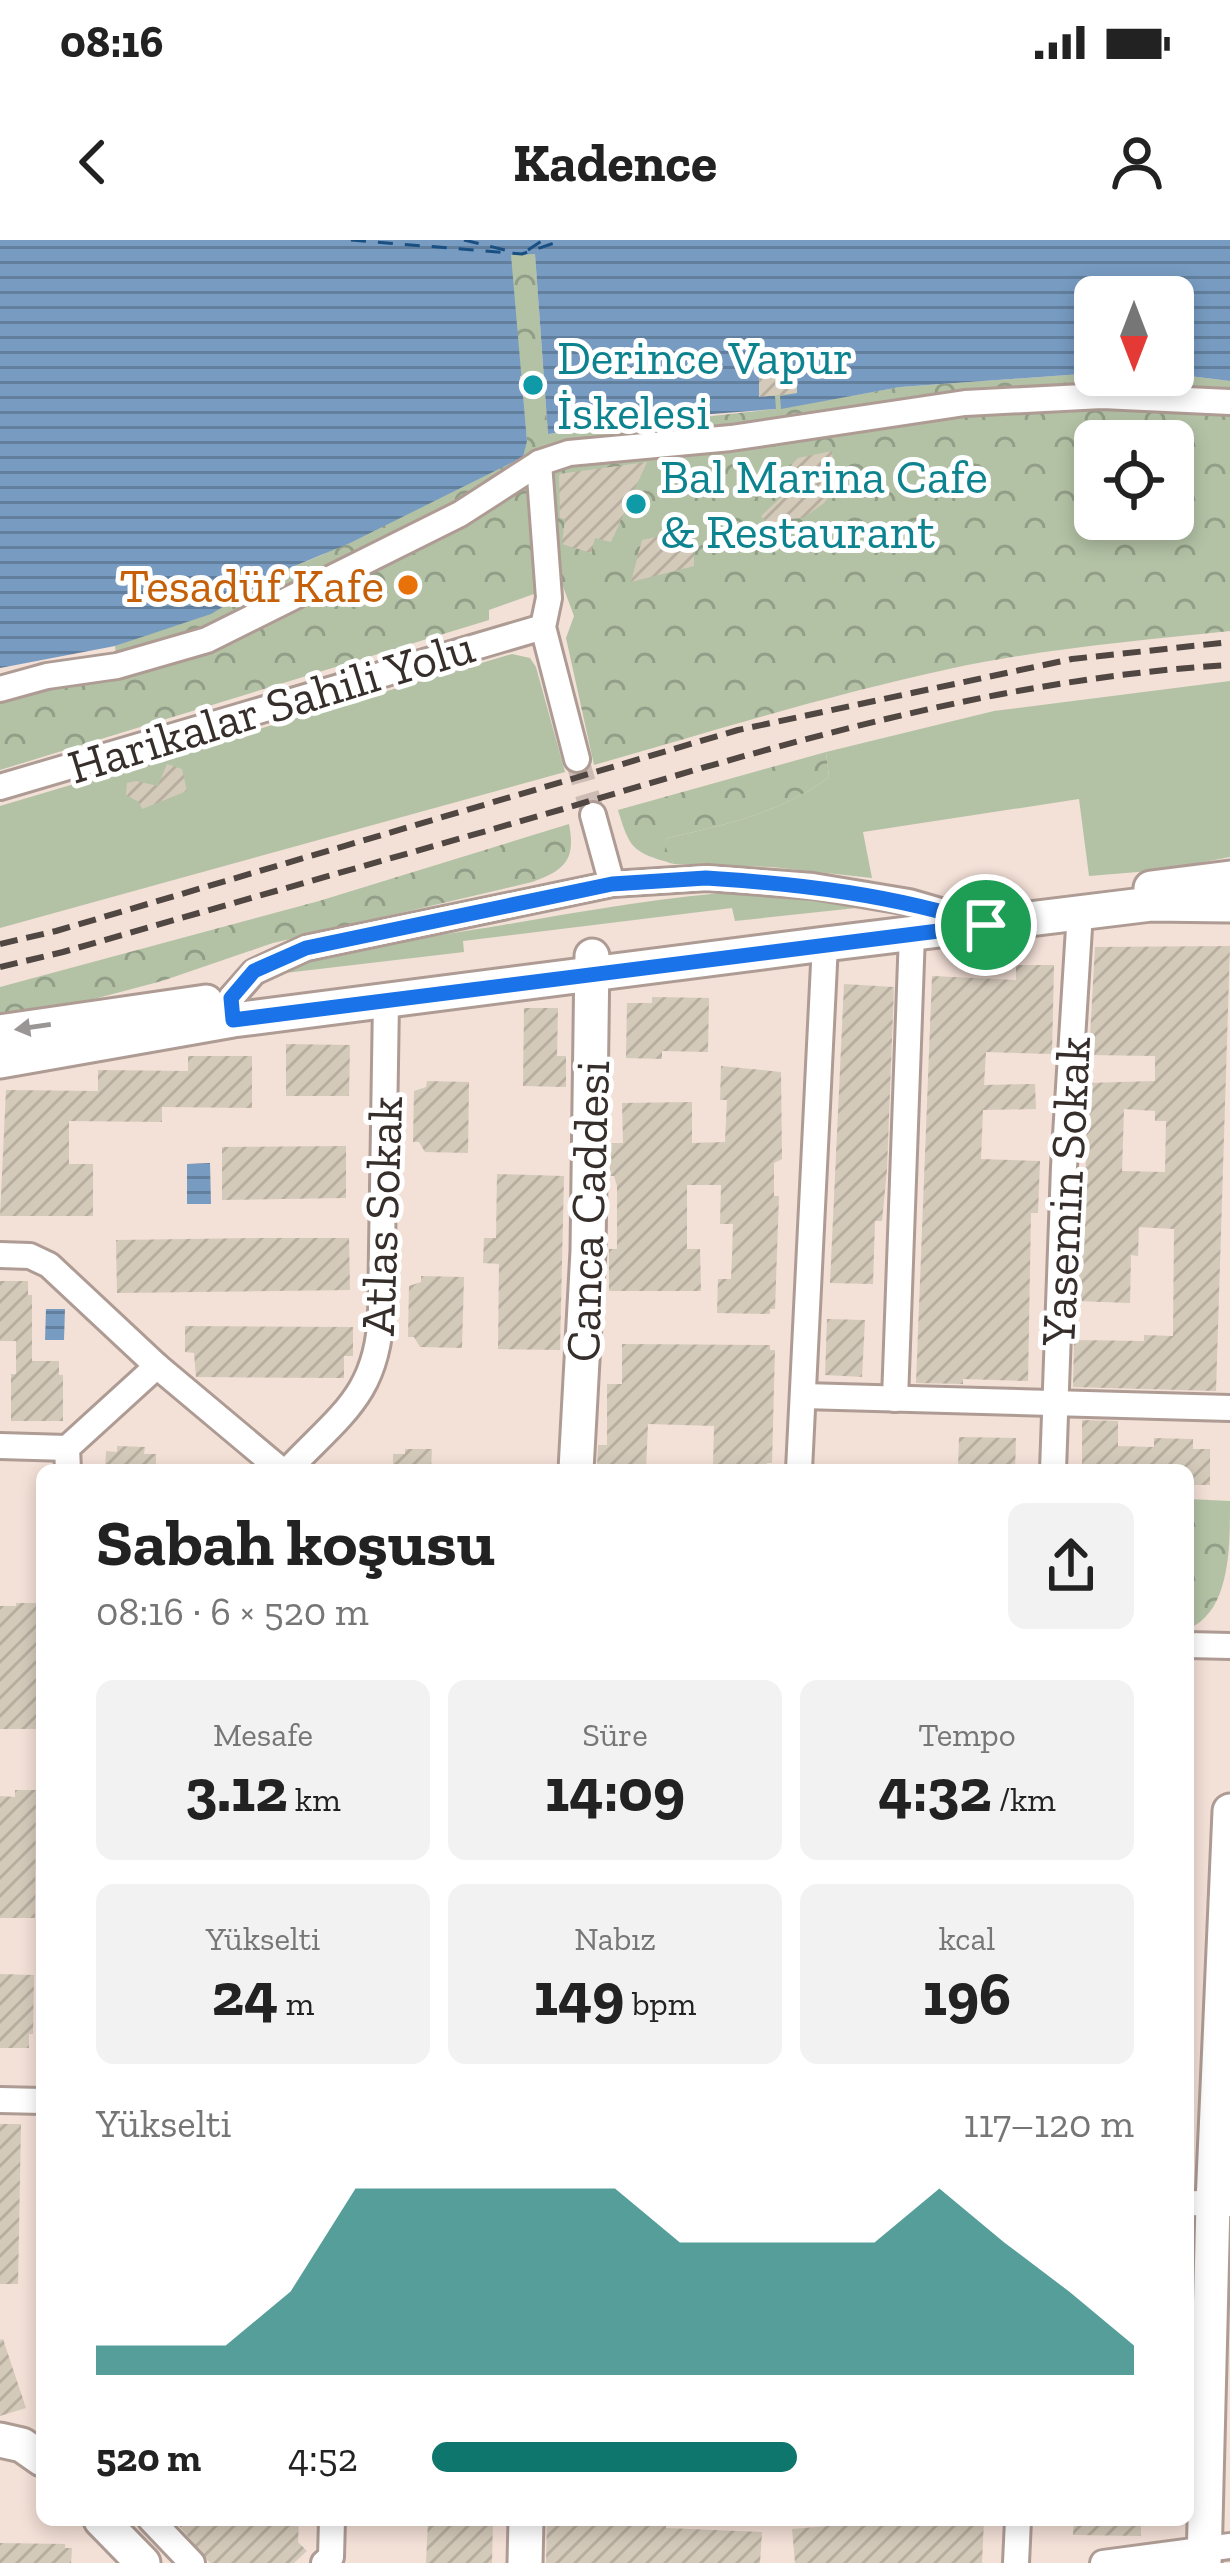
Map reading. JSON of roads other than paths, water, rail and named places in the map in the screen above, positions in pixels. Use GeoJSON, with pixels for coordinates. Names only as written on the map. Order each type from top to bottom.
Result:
{"type":"FeatureCollection","features":[{"type":"Feature","properties":{"kind":"main road"},"geometry":{"type":"LineString","coordinates":[[0,1032],[386,992],[938,909],[1230,878]]}},
{"type":"Feature","properties":{"kind":"main road"},"geometry":{"type":"LineString","coordinates":[[592,964],[825,944],[1151,904],[1230,905]]}},
{"type":"Feature","properties":{"kind":"main road","name":"Canca Caddesi"},"geometry":{"type":"LineString","coordinates":[[576,1464],[588,1251],[592,964]]}},
{"type":"Feature","properties":{"kind":"main road"},"geometry":{"type":"LineString","coordinates":[[0,1061],[232,1009]]}},
{"type":"Feature","properties":{"kind":"main road"},"geometry":{"type":"LineString","coordinates":[[1212,2553],[1210,2204],[1230,1811]]}},
{"type":"Feature","properties":{"kind":"main road"},"geometry":{"type":"LineString","coordinates":[[0,2440],[22,2444],[36,2454]]}},
{"type":"Feature","properties":{"kind":"main road"},"geometry":{"type":"LineString","coordinates":[[107,2526],[143,2563]]}},
{"type":"Feature","properties":{"kind":"main road"},"geometry":{"type":"LineString","coordinates":[[525,2563],[526,2526]]}},
{"type":"Feature","properties":{"kind":"street"},"geometry":{"type":"LineString","coordinates":[[0,689],[47,676],[117,666],[206,640],[460,514],[539,463],[569,453],[731,438],[965,403],[1102,396],[1230,402]]}},
{"type":"Feature","properties":{"kind":"street"},"geometry":{"type":"LineString","coordinates":[[539,463],[549,598],[543,627]]}},
{"type":"Feature","properties":{"kind":"street","name":"Harikalar Sahili Yolu"},"geometry":{"type":"LineString","coordinates":[[0,772],[504,623],[543,627]]}},
{"type":"Feature","properties":{"kind":"street","name":"Harikalar Sahili Yolu"},"geometry":{"type":"LineString","coordinates":[[543,627],[577,759]]}},
{"type":"Feature","properties":{"kind":"street","name":"Harikalar Sahili Yolu"},"geometry":{"type":"LineString","coordinates":[[0,787],[543,627]]}},
{"type":"Feature","properties":{"kind":"street"},"geometry":{"type":"LineString","coordinates":[[593,815],[612,884]]}},
{"type":"Feature","properties":{"kind":"street"},"geometry":{"type":"LineString","coordinates":[[232,1009],[254,971],[306,948],[612,884],[706,878],[759,881],[848,891],[938,909],[986,925]]}},
{"type":"Feature","properties":{"kind":"street","name":"Yasemin Sokak"},"geometry":{"type":"LineString","coordinates":[[1053,1464],[1064,1167],[1080,912]]}},
{"type":"Feature","properties":{"kind":"street"},"geometry":{"type":"LineString","coordinates":[[895,1399],[913,934]]}},
{"type":"Feature","properties":{"kind":"street"},"geometry":{"type":"LineString","coordinates":[[799,1464],[825,944]]}},
{"type":"Feature","properties":{"kind":"street","name":"Atlas Sokak"},"geometry":{"type":"LineString","coordinates":[[290,1464],[356,1398],[376,1361],[381,1326],[386,992]]}},
{"type":"Feature","properties":{"kind":"street"},"geometry":{"type":"LineString","coordinates":[[0,1255],[30,1256],[49,1265],[157,1366],[277,1464]]}},
{"type":"Feature","properties":{"kind":"street"},"geometry":{"type":"LineString","coordinates":[[0,1446],[68,1459],[157,1366]]}},
{"type":"Feature","properties":{"kind":"street"},"geometry":{"type":"LineString","coordinates":[[802,1396],[1230,1408]]}},
{"type":"Feature","properties":{"kind":"street"},"geometry":{"type":"LineString","coordinates":[[1194,1645],[1230,1646]]}},
{"type":"Feature","properties":{"kind":"street"},"geometry":{"type":"LineString","coordinates":[[0,2100],[36,2101]]}},
{"type":"Feature","properties":{"kind":"street"},"geometry":{"type":"LineString","coordinates":[[157,2526],[193,2563]]}},
{"type":"Feature","properties":{"kind":"street"},"geometry":{"type":"LineString","coordinates":[[324,2563],[331,2557],[332,2526]]}},
{"type":"Feature","properties":{"kind":"street"},"geometry":{"type":"LineString","coordinates":[[1016,2563],[1018,2526]]}},
{"type":"Feature","properties":{"kind":"street"},"geometry":{"type":"LineString","coordinates":[[1103,2563],[1212,2553]]}},
{"type":"Feature","properties":{"kind":"water"},"geometry":{"type":"Polygon","coordinates":[[[0,240],[1230,240],[1230,381],[1194,377],[1194,276],[1074,276],[1074,375],[900,387],[781,409],[780,396],[797,393],[760,377],[759,396],[775,396],[776,409],[548,434],[535,254],[511,255],[527,441],[523,457],[285,570],[211,614],[115,646],[0,668],[0,240]]]}},
{"type":"Feature","properties":{"kind":"water"},"geometry":{"type":"Polygon","coordinates":[[[210,1163],[211,1204],[187,1204],[187,1164],[210,1163]]]}},
{"type":"Feature","properties":{"kind":"water"},"geometry":{"type":"Polygon","coordinates":[[[46,1309],[65,1309],[64,1340],[45,1340],[46,1309]]]}},
{"type":"Feature","properties":{"kind":"tunnel"},"geometry":{"type":"LineString","coordinates":[[577,759],[593,815]]}},
{"type":"Feature","properties":{"kind":"railway"},"geometry":{"type":"LineString","coordinates":[[0,944],[738,730],[1072,659],[1230,642]]}},
{"type":"Feature","properties":{"kind":"railway"},"geometry":{"type":"LineString","coordinates":[[0,967],[809,738],[1060,684],[1230,665]]}},
{"type":"Feature","properties":{"kind":"place","name":"Derince Vapur İskelesi"},"geometry":{"type":"Point","coordinates":[533,385]}},
{"type":"Feature","properties":{"kind":"place","name":"Bal Marina Cafe & Restaurant"},"geometry":{"type":"Point","coordinates":[636,504]}},
{"type":"Feature","properties":{"kind":"place","name":"Tesadüf Kafe"},"geometry":{"type":"Point","coordinates":[408,585]}}]}
